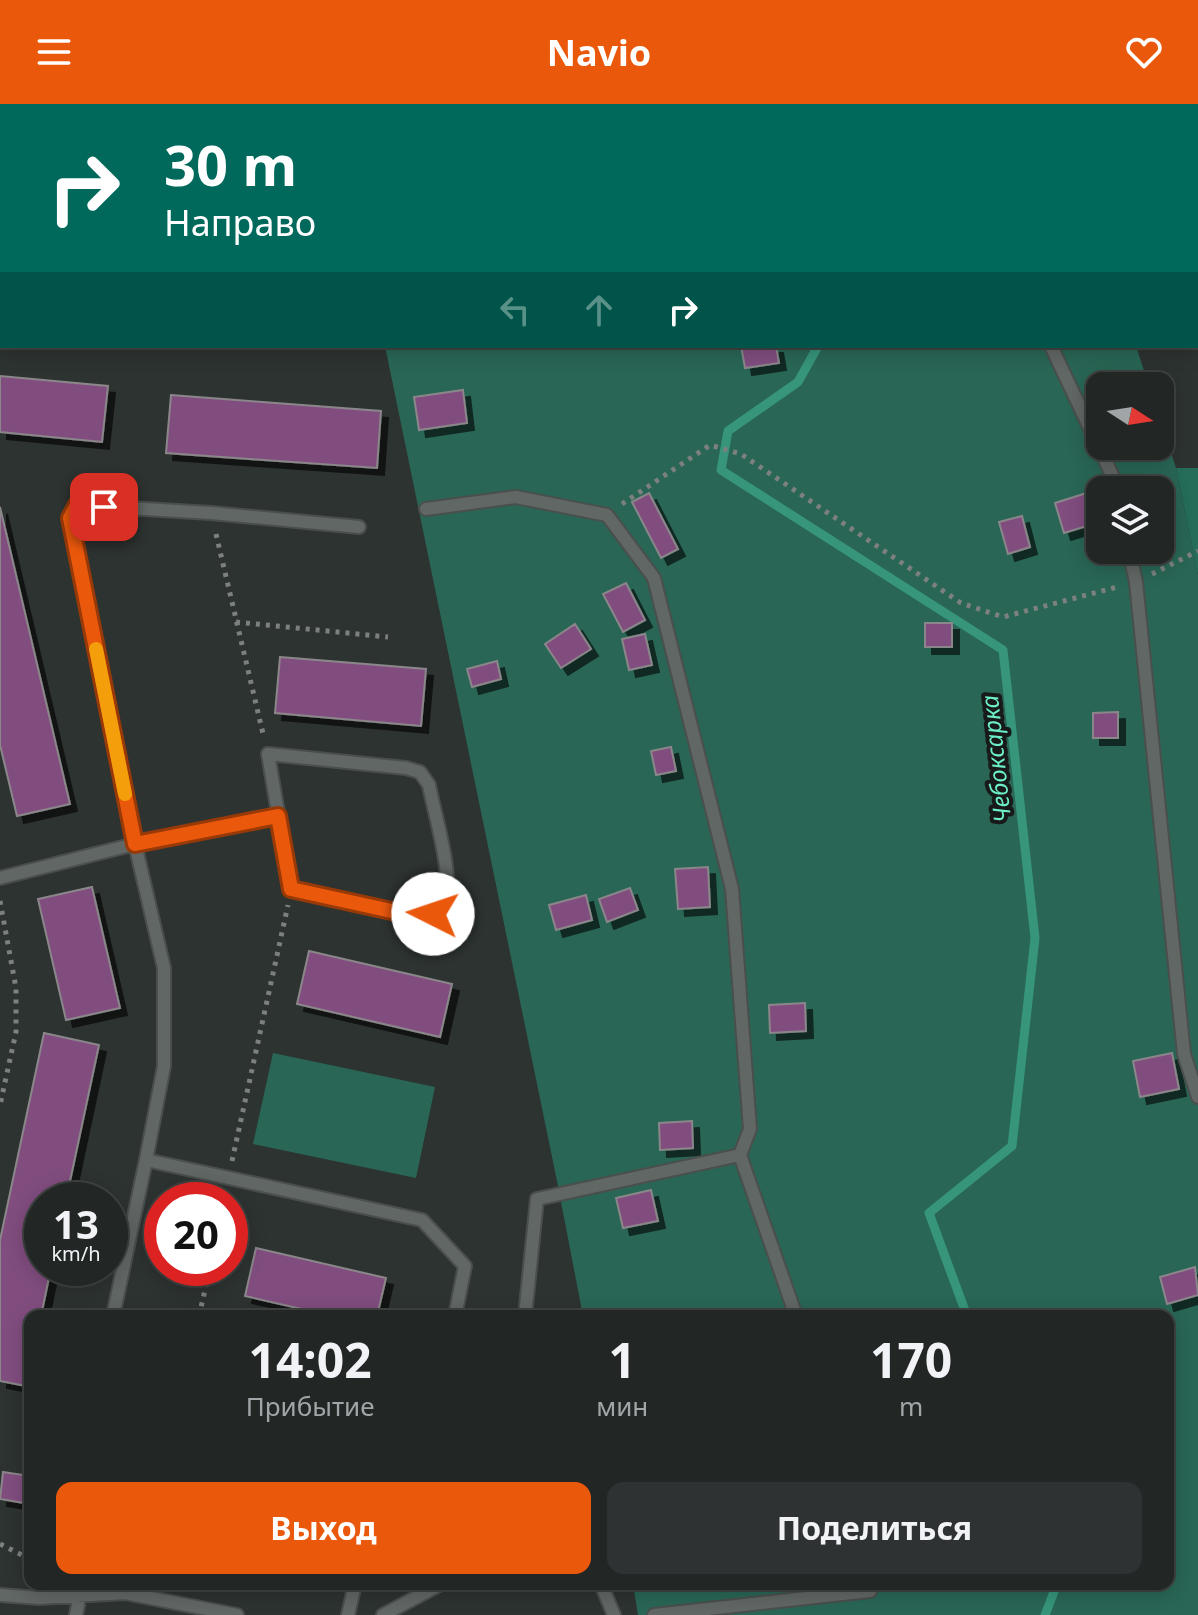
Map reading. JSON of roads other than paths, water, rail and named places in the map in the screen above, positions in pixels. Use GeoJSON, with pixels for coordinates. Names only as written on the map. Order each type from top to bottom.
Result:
{"type":"FeatureCollection","features":[{"type":"Feature","properties":{"kind":"lane"},"geometry":{"type":"LineString","coordinates":[[1052,348],[1113,476]]}},
{"type":"Feature","properties":{"kind":"lane"},"geometry":{"type":"LineString","coordinates":[[426,509],[516,497],[607,515],[654,578],[732,889],[750,1129],[740,1155],[794,1310]]}},
{"type":"Feature","properties":{"kind":"lane"},"geometry":{"type":"LineString","coordinates":[[114,1310],[164,1066],[164,968],[135,844],[70,518],[77,505],[211,513],[359,527]]}},
{"type":"Feature","properties":{"kind":"lane"},"geometry":{"type":"LineString","coordinates":[[1132,564],[1184,1054],[1198,1097]]}},
{"type":"Feature","properties":{"kind":"lane"},"geometry":{"type":"LineString","coordinates":[[268,754],[420,772],[429,785],[448,880],[446,899],[433,914],[419,917],[291,889],[278,816],[268,754]]}},
{"type":"Feature","properties":{"kind":"lane"},"geometry":{"type":"LineString","coordinates":[[0,878],[135,844],[278,816]]}},
{"type":"Feature","properties":{"kind":"lane"},"geometry":{"type":"LineString","coordinates":[[526,1310],[537,1199],[740,1155]]}},
{"type":"Feature","properties":{"kind":"lane"},"geometry":{"type":"LineString","coordinates":[[146,1160],[422,1220],[465,1266],[456,1310]]}},
{"type":"Feature","properties":{"kind":"lane"},"geometry":{"type":"LineString","coordinates":[[55,1598],[57,1590]]}},
{"type":"Feature","properties":{"kind":"lane"},"geometry":{"type":"LineString","coordinates":[[348,1615],[354,1590]]}},
{"type":"Feature","properties":{"kind":"lane"},"geometry":{"type":"LineString","coordinates":[[383,1615],[430,1590]]}},
{"type":"Feature","properties":{"kind":"lane"},"geometry":{"type":"LineString","coordinates":[[604,1590],[614,1615]]}},
{"type":"Feature","properties":{"kind":"lane"},"geometry":{"type":"LineString","coordinates":[[654,1615],[870,1590]]}},
{"type":"Feature","properties":{"kind":"lane"},"geometry":{"type":"LineString","coordinates":[[0,1595],[55,1598],[109,1593],[140,1595],[237,1615]]}},
{"type":"Feature","properties":{"kind":"lane"},"geometry":{"type":"LineString","coordinates":[[76,1615],[80,1595]]}},
{"type":"Feature","properties":{"kind":"waterway","name":"Чебоксарка"},"geometry":{"type":"LineString","coordinates":[[817,348],[798,382],[728,431],[721,470],[1003,650],[1035,938],[1012,1146],[929,1213],[965,1310]]}},
{"type":"Feature","properties":{"kind":"waterway","name":"Чебоксарка"},"geometry":{"type":"LineString","coordinates":[[1045,1615],[1055,1590]]}}]}
